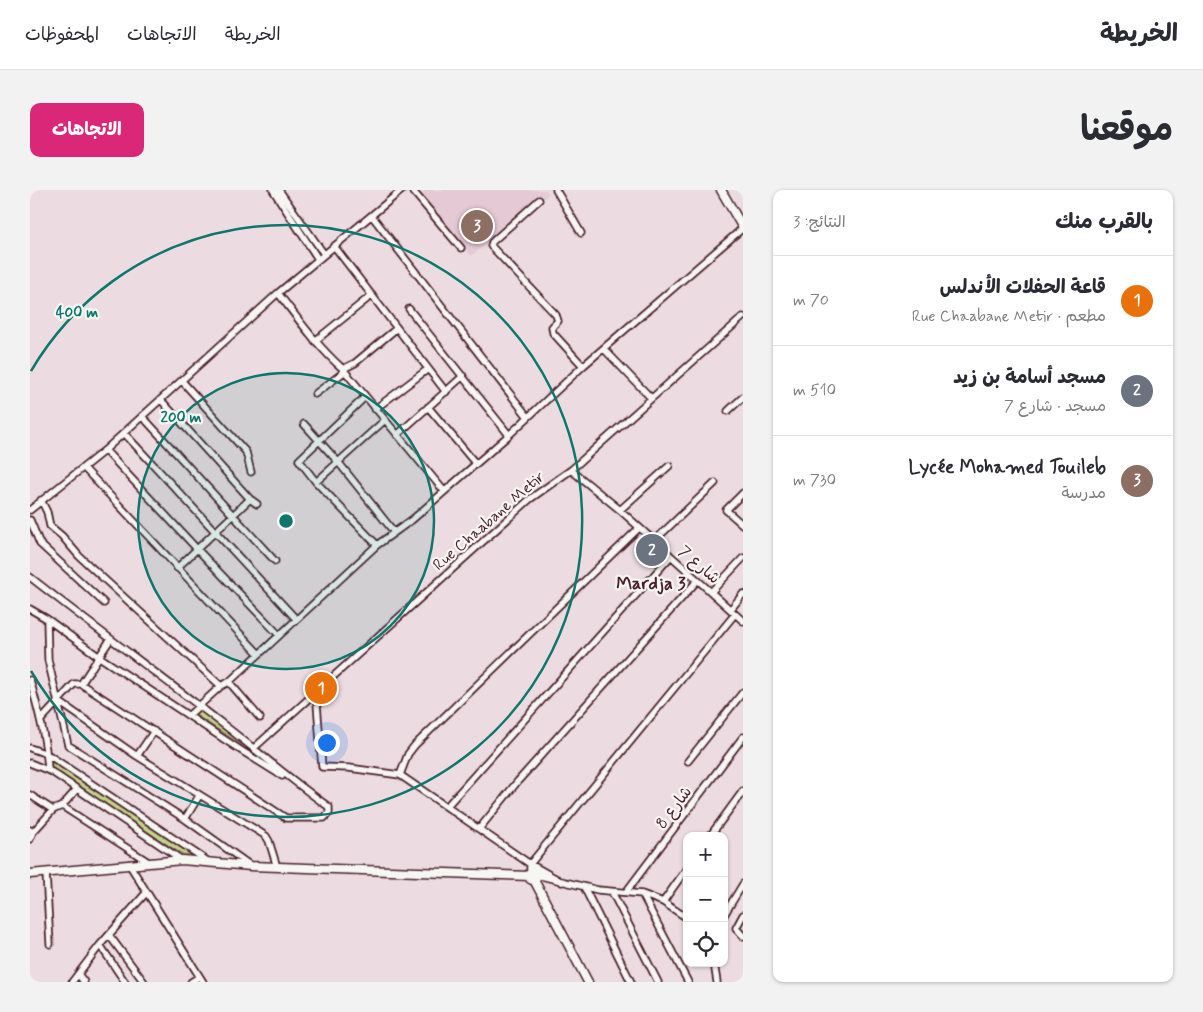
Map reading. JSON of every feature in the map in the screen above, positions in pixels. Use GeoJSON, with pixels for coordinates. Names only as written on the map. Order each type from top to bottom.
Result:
{"type":"FeatureCollection","features":[{"type":"Feature","properties":{"kind":"street"},"geometry":{"type":"LineString","coordinates":[[272,190],[318,259]]}},
{"type":"Feature","properties":{"kind":"street"},"geometry":{"type":"LineString","coordinates":[[279,190],[324,254]]}},
{"type":"Feature","properties":{"kind":"street"},"geometry":{"type":"LineString","coordinates":[[30,510],[105,450],[278,293],[402,190]]}},
{"type":"Feature","properties":{"kind":"street"},"geometry":{"type":"LineString","coordinates":[[412,190],[461,248]]}},
{"type":"Feature","properties":{"kind":"street"},"geometry":{"type":"LineString","coordinates":[[556,190],[581,233]]}},
{"type":"Feature","properties":{"kind":"street"},"geometry":{"type":"LineString","coordinates":[[189,715],[221,686],[229,682],[377,544],[413,518],[476,464],[583,366],[743,228],[720,190]]}},
{"type":"Feature","properties":{"kind":"street"},"geometry":{"type":"LineString","coordinates":[[539,200],[492,242],[491,246],[556,315],[558,321],[552,327],[553,333],[583,366]]}},
{"type":"Feature","properties":{"kind":"street"},"geometry":{"type":"LineString","coordinates":[[372,216],[528,417]]}},
{"type":"Feature","properties":{"kind":"street"},"geometry":{"type":"LineString","coordinates":[[334,246],[446,392]]}},
{"type":"Feature","properties":{"kind":"street"},"geometry":{"type":"LineString","coordinates":[[278,293],[328,356],[344,371],[444,491]]}},
{"type":"Feature","properties":{"kind":"street"},"geometry":{"type":"LineString","coordinates":[[316,341],[372,295]]}},
{"type":"Feature","properties":{"kind":"street"},"geometry":{"type":"LineString","coordinates":[[409,309],[509,435]]}},
{"type":"Feature","properties":{"kind":"street","name":"Rue Chaabane Metir"},"geometry":{"type":"LineString","coordinates":[[254,748],[530,499],[571,470],[743,317]]}},
{"type":"Feature","properties":{"kind":"street"},"geometry":{"type":"LineString","coordinates":[[315,394],[397,328]]}},
{"type":"Feature","properties":{"kind":"street"},"geometry":{"type":"LineString","coordinates":[[604,348],[651,398]]}},
{"type":"Feature","properties":{"kind":"street"},"geometry":{"type":"LineString","coordinates":[[375,409],[428,369]]}},
{"type":"Feature","properties":{"kind":"street"},"geometry":{"type":"LineString","coordinates":[[397,435],[463,376]]}},
{"type":"Feature","properties":{"kind":"street"},"geometry":{"type":"LineString","coordinates":[[182,381],[246,452],[251,472]]}},
{"type":"Feature","properties":{"kind":"street"},"geometry":{"type":"LineString","coordinates":[[366,397],[299,460],[316,482],[377,544]]}},
{"type":"Feature","properties":{"kind":"street"},"geometry":{"type":"LineString","coordinates":[[728,411],[743,397]]}},
{"type":"Feature","properties":{"kind":"street"},"geometry":{"type":"LineString","coordinates":[[161,400],[250,499],[258,504]]}},
{"type":"Feature","properties":{"kind":"street"},"geometry":{"type":"LineString","coordinates":[[428,407],[476,464]]}},
{"type":"Feature","properties":{"kind":"street"},"geometry":{"type":"LineString","coordinates":[[142,416],[275,561]]}},
{"type":"Feature","properties":{"kind":"street"},"geometry":{"type":"LineString","coordinates":[[316,482],[385,420]]}},
{"type":"Feature","properties":{"kind":"street"},"geometry":{"type":"LineString","coordinates":[[304,424],[339,463],[394,532]]}},
{"type":"Feature","properties":{"kind":"street"},"geometry":{"type":"LineString","coordinates":[[124,432],[296,619]]}},
{"type":"Feature","properties":{"kind":"street"},"geometry":{"type":"LineString","coordinates":[[105,450],[279,635]]}},
{"type":"Feature","properties":{"kind":"street"},"geometry":{"type":"LineString","coordinates":[[620,510],[669,466]]}},
{"type":"Feature","properties":{"kind":"street"},"geometry":{"type":"LineString","coordinates":[[84,468],[259,654]]}},
{"type":"Feature","properties":{"kind":"street","name":"شارع 7"},"geometry":{"type":"LineString","coordinates":[[571,470],[620,510],[638,529],[654,540],[743,621]]}},
{"type":"Feature","properties":{"kind":"street"},"geometry":{"type":"LineString","coordinates":[[654,540],[715,483]]}},
{"type":"Feature","properties":{"kind":"street"},"geometry":{"type":"LineString","coordinates":[[743,493],[726,510],[743,525]]}},
{"type":"Feature","properties":{"kind":"street"},"geometry":{"type":"LineString","coordinates":[[177,568],[250,499]]}},
{"type":"Feature","properties":{"kind":"street"},"geometry":{"type":"LineString","coordinates":[[41,500],[47,512],[50,526],[78,556],[221,686]]}},
{"type":"Feature","properties":{"kind":"street"},"geometry":{"type":"LineString","coordinates":[[30,520],[40,544],[104,603]]}},
{"type":"Feature","properties":{"kind":"street"},"geometry":{"type":"LineString","coordinates":[[400,775],[408,754],[415,745],[638,529]]}},
{"type":"Feature","properties":{"kind":"street"},"geometry":{"type":"LineString","coordinates":[[447,806],[670,556]]}},
{"type":"Feature","properties":{"kind":"street"},"geometry":{"type":"LineString","coordinates":[[711,592],[743,558]]}},
{"type":"Feature","properties":{"kind":"street"},"geometry":{"type":"LineString","coordinates":[[30,577],[110,640],[254,748],[297,785]]}},
{"type":"Feature","properties":{"kind":"street"},"geometry":{"type":"LineString","coordinates":[[479,829],[518,781],[697,581]]}},
{"type":"Feature","properties":{"kind":"street"},"geometry":{"type":"LineString","coordinates":[[530,864],[733,611],[743,594]]}},
{"type":"Feature","properties":{"kind":"street"},"geometry":{"type":"LineString","coordinates":[[30,609],[242,751],[297,785],[329,807],[329,813],[324,818],[286,818],[81,684],[74,684],[40,720]]}},
{"type":"Feature","properties":{"kind":"street"},"geometry":{"type":"LineString","coordinates":[[47,619],[48,660],[68,746],[185,819],[251,866]]}},
{"type":"Feature","properties":{"kind":"street"},"geometry":{"type":"LineString","coordinates":[[81,684],[110,640]]}},
{"type":"Feature","properties":{"kind":"street"},"geometry":{"type":"LineString","coordinates":[[30,680],[47,754],[48,769]]}},
{"type":"Feature","properties":{"kind":"street"},"geometry":{"type":"LineString","coordinates":[[229,682],[260,718]]}},
{"type":"Feature","properties":{"kind":"street"},"geometry":{"type":"LineString","coordinates":[[316,691],[322,767],[349,768],[400,775],[530,864],[562,882]]}},
{"type":"Feature","properties":{"kind":"street"},"geometry":{"type":"LineString","coordinates":[[688,761],[743,692]]}},
{"type":"Feature","properties":{"kind":"street"},"geometry":{"type":"LineString","coordinates":[[58,701],[137,756],[266,836],[276,867]]}},
{"type":"Feature","properties":{"kind":"street"},"geometry":{"type":"LineString","coordinates":[[137,756],[154,732]]}},
{"type":"Feature","properties":{"kind":"street","name":"شارع 8"},"geometry":{"type":"LineString","coordinates":[[626,892],[743,737]]}},
{"type":"Feature","properties":{"kind":"street"},"geometry":{"type":"LineString","coordinates":[[30,748],[47,754],[211,863]]}},
{"type":"Feature","properties":{"kind":"street"},"geometry":{"type":"LineString","coordinates":[[30,764],[48,769],[182,860]]}},
{"type":"Feature","properties":{"kind":"street"},"geometry":{"type":"LineString","coordinates":[[30,840],[32,831],[53,810],[62,806],[77,789]]}},
{"type":"Feature","properties":{"kind":"street"},"geometry":{"type":"LineString","coordinates":[[713,832],[743,791]]}},
{"type":"Feature","properties":{"kind":"street"},"geometry":{"type":"LineString","coordinates":[[30,795],[53,810]]}},
{"type":"Feature","properties":{"kind":"street"},"geometry":{"type":"LineString","coordinates":[[185,819],[199,796]]}},
{"type":"Feature","properties":{"kind":"street"},"geometry":{"type":"LineString","coordinates":[[62,806],[150,863]]}},
{"type":"Feature","properties":{"kind":"street"},"geometry":{"type":"LineString","coordinates":[[30,874],[182,860],[251,866],[533,876],[612,892],[642,894],[663,902],[683,915]]}},
{"type":"Feature","properties":{"kind":"street"},"geometry":{"type":"LineString","coordinates":[[129,864],[201,979],[190,982]]}},
{"type":"Feature","properties":{"kind":"street"},"geometry":{"type":"LineString","coordinates":[[530,864],[533,876],[588,982]]}},
{"type":"Feature","properties":{"kind":"street"},"geometry":{"type":"LineString","coordinates":[[46,873],[50,944]]}},
{"type":"Feature","properties":{"kind":"street"},"geometry":{"type":"LineString","coordinates":[[663,902],[683,874]]}},
{"type":"Feature","properties":{"kind":"street"},"geometry":{"type":"LineString","coordinates":[[728,908],[743,884]]}},
{"type":"Feature","properties":{"kind":"street"},"geometry":{"type":"LineString","coordinates":[[584,887],[631,982]]}},
{"type":"Feature","properties":{"kind":"street"},"geometry":{"type":"LineString","coordinates":[[612,892],[658,982]]}},
{"type":"Feature","properties":{"kind":"street"},"geometry":{"type":"LineString","coordinates":[[72,982],[100,945],[146,893]]}},
{"type":"Feature","properties":{"kind":"street"},"geometry":{"type":"LineString","coordinates":[[642,894],[688,982]]}},
{"type":"Feature","properties":{"kind":"street"},"geometry":{"type":"LineString","coordinates":[[743,915],[736,928],[743,936]]}},
{"type":"Feature","properties":{"kind":"street"},"geometry":{"type":"LineString","coordinates":[[109,935],[144,982]]}},
{"type":"Feature","properties":{"kind":"street"},"geometry":{"type":"LineString","coordinates":[[100,945],[125,982]]}},
{"type":"Feature","properties":{"kind":"street"},"geometry":{"type":"LineString","coordinates":[[715,967],[717,982]]}},
{"type":"Feature","properties":{"kind":"street"},"geometry":{"type":"LineString","coordinates":[[78,974],[84,982]]}},
{"type":"Feature","properties":{"kind":"shaded area"},"geometry":{"type":"Polygon","coordinates":[[[426,190],[546,190],[549,194],[471,256],[420,196],[426,190]]]}},
{"type":"Feature","properties":{"kind":"green space"},"geometry":{"type":"Polygon","coordinates":[[[198,709],[246,746],[193,713],[198,709]]]}},
{"type":"Feature","properties":{"kind":"green space"},"geometry":{"type":"Polygon","coordinates":[[[52,760],[193,853],[186,855],[177,851],[53,770],[50,768],[52,760]]]}},
{"type":"Feature","properties":{"kind":"place","name":"Lycée Mohamed Touileb"},"geometry":{"type":"Point","coordinates":[477,226]}},
{"type":"Feature","properties":{"kind":"place","name":"مسجد أسامة بن زيد"},"geometry":{"type":"Point","coordinates":[652,550]}},
{"type":"Feature","properties":{"kind":"place","name":"قاعة الحفلات الأندلس"},"geometry":{"type":"Point","coordinates":[321,688]}},
{"type":"Feature","properties":{"kind":"district","name":"Mardja 3"},"geometry":{"type":"Point","coordinates":[651,583]}}]}
